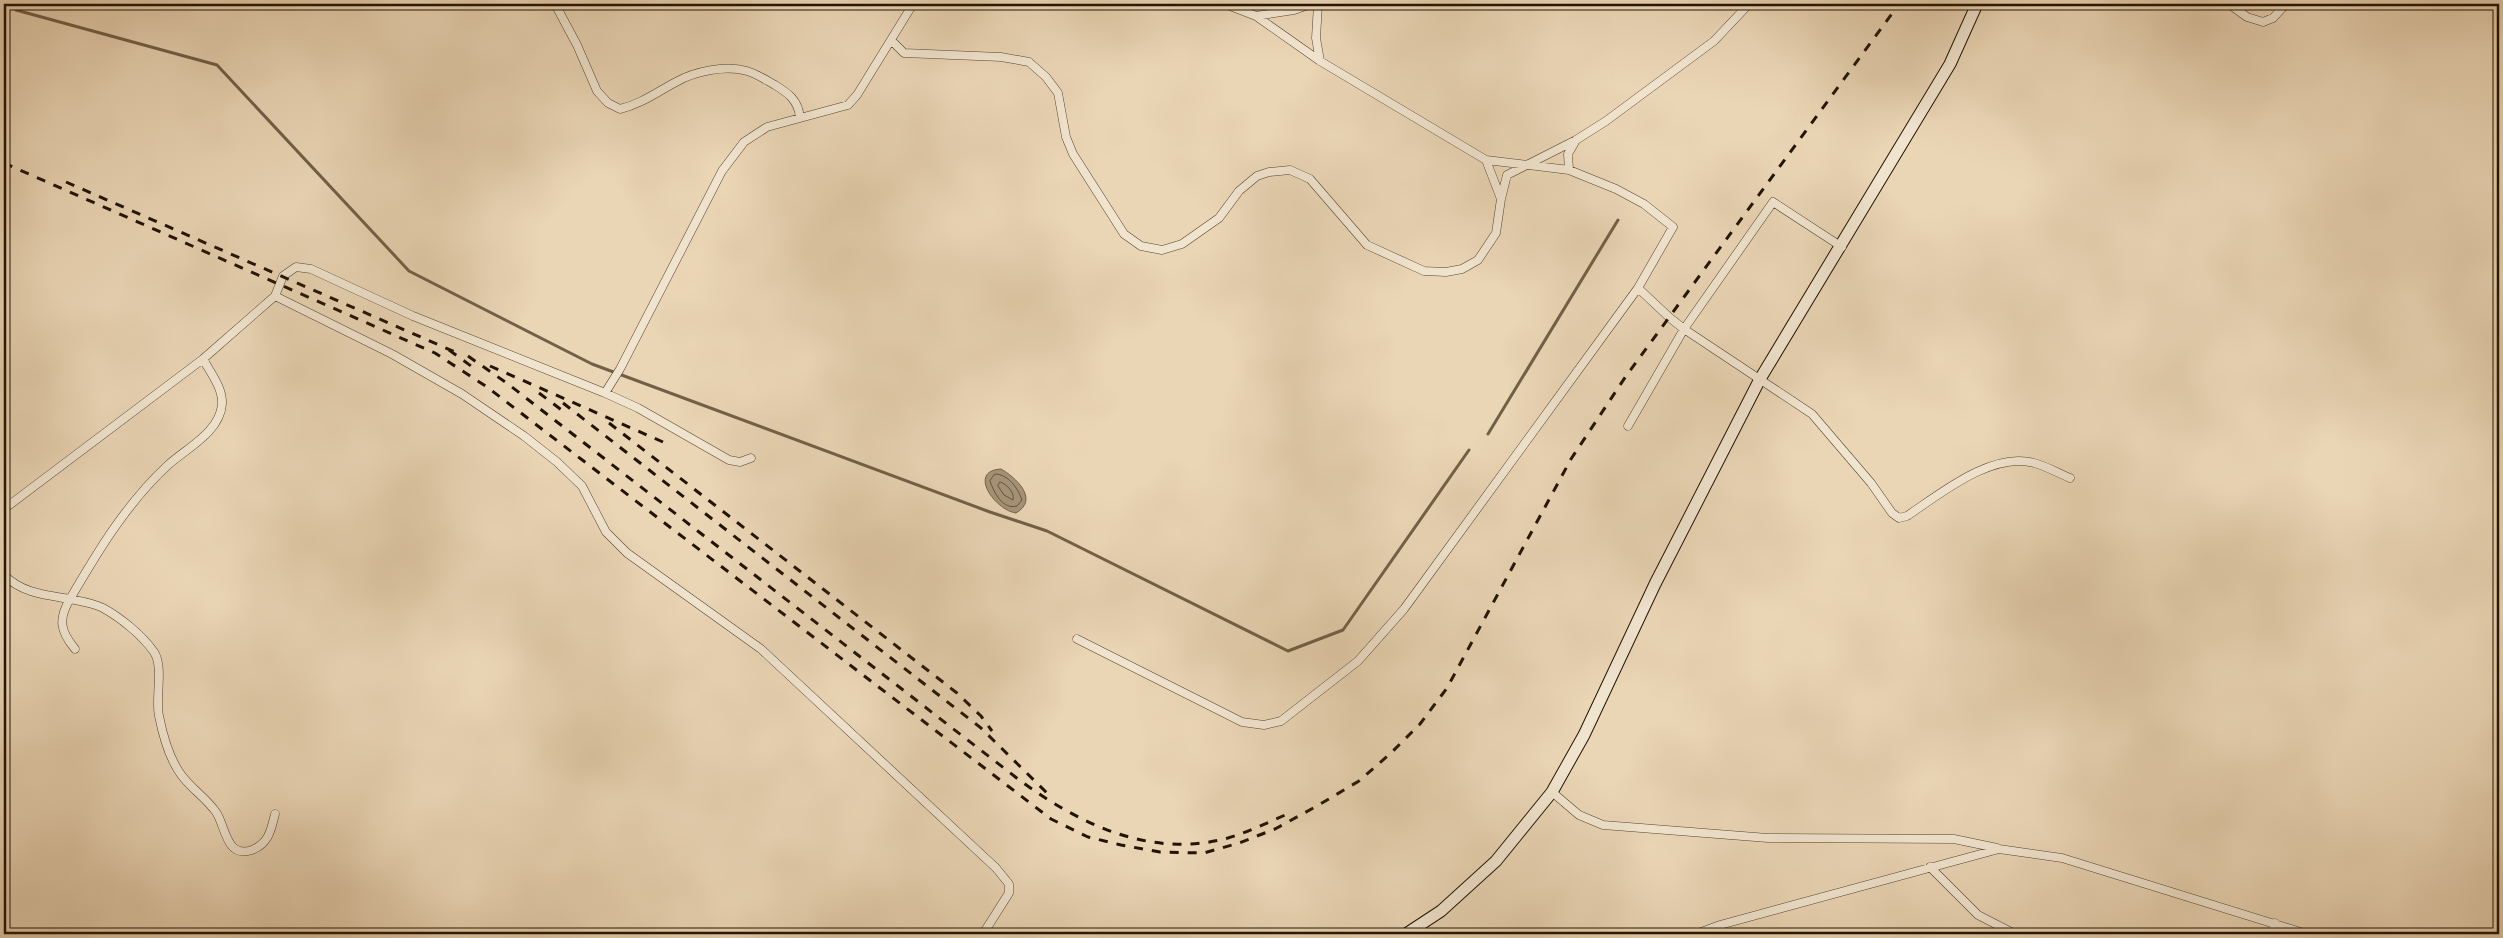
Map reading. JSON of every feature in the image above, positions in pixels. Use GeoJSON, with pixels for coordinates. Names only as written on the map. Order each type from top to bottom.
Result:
{"type":"FeatureCollection","features":[{"type":"Feature","properties":{"kind":"street"},"geometry":{"type":"LineString","coordinates":[[555,4],[577,45],[597,91],[608,103],[620,109],[636,105],[678,80],[703,71],[746,71],[780,88],[794,98],[800,117]]}},
{"type":"Feature","properties":{"kind":"street"},"geometry":{"type":"LineString","coordinates":[[605,392],[620,369],[722,171],[744,142],[767,127],[848,105],[857,95],[892,41],[913,4]]}},
{"type":"Feature","properties":{"kind":"street"},"geometry":{"type":"LineString","coordinates":[[1077,639],[1242,722],[1264,725],[1281,721],[1358,661],[1404,609],[1638,288],[1673,228],[1644,204],[1630,196],[1569,170],[1486,160],[1320,61],[1256,16],[1225,4]]}},
{"type":"Feature","properties":{"kind":"street"},"geometry":{"type":"LineString","coordinates":[[1256,16],[1294,10],[1311,4]]}},
{"type":"Feature","properties":{"kind":"street"},"geometry":{"type":"LineString","coordinates":[[1318,4],[1316,38],[1320,61]]}},
{"type":"Feature","properties":{"kind":"street"},"geometry":{"type":"LineString","coordinates":[[892,41],[904,53],[1001,56],[1029,62],[1046,77],[1058,93],[1066,137],[1073,154],[1124,234],[1141,246],[1162,250],[1182,244],[1219,218],[1239,190],[1257,176],[1269,172],[1290,170],[1310,179],[1367,245],[1424,271],[1446,272],[1462,269],[1478,260],[1488,248],[1496,233],[1501,199],[1508,175],[1576,140],[1606,121],[1714,41],[1749,4]]}},
{"type":"Feature","properties":{"kind":"street"},"geometry":{"type":"LineString","coordinates":[[1406,934],[1441,911],[1496,861],[1552,792],[1584,735],[1655,584],[1760,379],[1842,247],[1950,64],[1977,4]]}},
{"type":"Feature","properties":{"kind":"street"},"geometry":{"type":"LineString","coordinates":[[2229,4],[2247,16],[2262,22],[2273,18],[2286,4]]}},
{"type":"Feature","properties":{"kind":"street"},"geometry":{"type":"LineString","coordinates":[[1569,170],[1568,154],[1576,140]]}},
{"type":"Feature","properties":{"kind":"street"},"geometry":{"type":"LineString","coordinates":[[1486,160],[1501,199]]}},
{"type":"Feature","properties":{"kind":"street"},"geometry":{"type":"LineString","coordinates":[[1628,426],[1684,329],[1772,202],[1842,247]]}},
{"type":"Feature","properties":{"kind":"street"},"geometry":{"type":"LineString","coordinates":[[4,509],[203,359],[274,296],[283,276],[289,270],[296,267],[311,269],[413,316],[605,392],[638,408],[729,460],[740,462],[752,458]]}},
{"type":"Feature","properties":{"kind":"street"},"geometry":{"type":"LineString","coordinates":[[1638,288],[1684,329],[1812,414],[1871,483],[1892,513],[1899,518],[1907,516],[1976,471],[2012,461],[2033,462],[2070,478]]}},
{"type":"Feature","properties":{"kind":"street"},"geometry":{"type":"LineString","coordinates":[[274,296],[392,354],[462,394],[524,436],[557,462],[582,486],[606,532],[627,553],[761,649],[996,868],[1009,884],[1009,892],[983,934]]}},
{"type":"Feature","properties":{"kind":"street"},"geometry":{"type":"LineString","coordinates":[[75,649],[63,629],[61,613],[104,540],[126,509],[168,465],[201,438],[216,422],[222,404],[218,386],[203,359]]}},
{"type":"Feature","properties":{"kind":"street"},"geometry":{"type":"LineString","coordinates":[[4,575],[14,585],[29,591],[102,607],[136,634],[156,655],[159,683],[158,711],[163,740],[181,775],[216,813],[230,845],[237,851],[247,852],[258,847],[269,838],[275,814]]}},
{"type":"Feature","properties":{"kind":"street"},"geometry":{"type":"LineString","coordinates":[[1552,792],[1579,815],[1603,825],[1768,838],[1954,839],[1999,849],[2062,858],[2307,934]]}},
{"type":"Feature","properties":{"kind":"street"},"geometry":{"type":"LineString","coordinates":[[1696,934],[1999,849]]}},
{"type":"Feature","properties":{"kind":"street"},"geometry":{"type":"LineString","coordinates":[[1930,867],[1978,915],[2015,934]]}},
{"type":"Feature","properties":{"kind":"street"},"geometry":{"type":"LineString","coordinates":[[2270,934],[2274,923]]}},
{"type":"Feature","properties":{"kind":"water"},"geometry":{"type":"Polygon","coordinates":[[[1001,469],[1013,477],[1023,489],[1026,501],[1023,507],[1016,513],[1000,505],[988,491],[985,483],[986,476],[991,471],[1001,469]]]}},
{"type":"Feature","properties":{"kind":"waterway"},"geometry":{"type":"LineString","coordinates":[[9,4],[16,10],[217,65],[409,271],[592,364],[990,512],[1047,531],[1288,651],[1343,630],[1469,450]]}},
{"type":"Feature","properties":{"kind":"waterway"},"geometry":{"type":"LineString","coordinates":[[1488,434],[1618,220]]}},
{"type":"Feature","properties":{"kind":"railway"},"geometry":{"type":"LineString","coordinates":[[4,163],[435,353],[487,387],[1051,819],[1088,837],[1121,845],[1160,852],[1204,853],[1239,843],[1275,829],[1359,781],[1420,724],[1447,688],[1571,459],[1626,376],[1899,4]]}},
{"type":"Feature","properties":{"kind":"railway"},"geometry":{"type":"LineString","coordinates":[[66,182],[455,352]]}},
{"type":"Feature","properties":{"kind":"railway"},"geometry":{"type":"LineString","coordinates":[[449,350],[471,366]]}},
{"type":"Feature","properties":{"kind":"railway"},"geometry":{"type":"LineString","coordinates":[[468,356],[508,384],[1018,779],[1066,810],[1091,823],[1117,833],[1143,840],[1171,844],[1199,843],[1228,838],[1292,812]]}},
{"type":"Feature","properties":{"kind":"railway"},"geometry":{"type":"LineString","coordinates":[[490,366],[663,442]]}},
{"type":"Feature","properties":{"kind":"railway"},"geometry":{"type":"LineString","coordinates":[[539,393],[567,414]]}},
{"type":"Feature","properties":{"kind":"railway"},"geometry":{"type":"LineString","coordinates":[[563,403],[981,728],[1049,795]]}},
{"type":"Feature","properties":{"kind":"railway"},"geometry":{"type":"LineString","coordinates":[[609,423],[957,693],[981,716],[992,731]]}}]}
